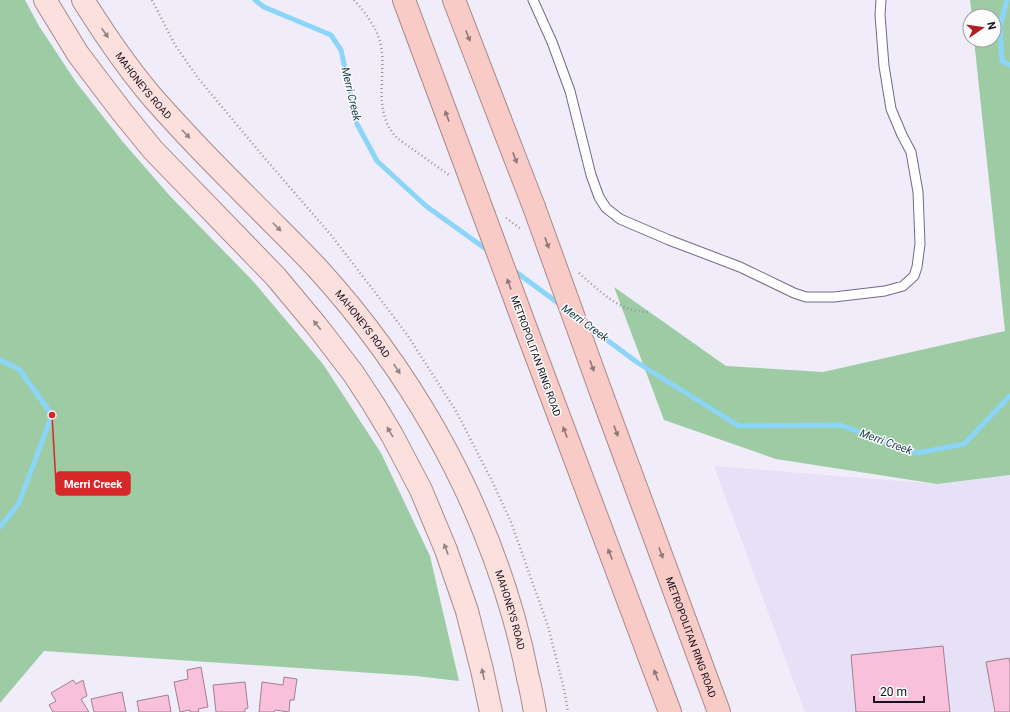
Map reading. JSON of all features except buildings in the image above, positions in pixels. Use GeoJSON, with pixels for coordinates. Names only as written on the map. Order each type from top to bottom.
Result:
{"type":"FeatureCollection","features":[{"type":"Feature","properties":{"kind":"highway","name":"METROPOLITAN RING ROAD"},"geometry":{"type":"LineString","coordinates":[[404,0],[670,712]]}},
{"type":"Feature","properties":{"kind":"highway","name":"METROPOLITAN RING ROAD"},"geometry":{"type":"LineString","coordinates":[[454,0],[534,207],[719,712]]}},
{"type":"Feature","properties":{"kind":"main road"},"geometry":{"type":"LineString","coordinates":[[45,0],[78,54],[122,112],[168,166],[276,277],[316,324],[353,372],[374,404],[421,490],[446,550],[467,611],[482,670],[490,712]]}},
{"type":"Feature","properties":{"kind":"main road","name":"MAHONEYS ROAD"},"geometry":{"type":"LineString","coordinates":[[83,0],[111,42],[148,91],[178,126],[317,268],[354,312],[390,359],[422,407],[468,493],[490,546],[503,583],[521,644],[535,712]]}},
{"type":"Feature","properties":{"kind":"lane"},"geometry":{"type":"LineString","coordinates":[[533,0],[552,42],[570,91],[591,175],[599,197],[606,208],[620,219],[669,240],[740,267],[794,293],[806,297],[842,296],[885,291],[903,286],[914,276],[917,267],[920,244],[918,192],[911,152],[891,109],[884,66],[880,15],[881,0]]}},
{"type":"Feature","properties":{"kind":"shaded area"},"geometry":{"type":"Polygon","coordinates":[[[714,466],[937,484],[1010,475],[1010,712],[805,712],[714,466]]]}},
{"type":"Feature","properties":{"kind":"green space"},"geometry":{"type":"Polygon","coordinates":[[[0,0],[25,0],[39,26],[76,82],[123,142],[170,196],[252,280],[323,364],[381,453],[430,556],[459,681],[416,676],[44,651],[0,703],[0,0]]]}},
{"type":"Feature","properties":{"kind":"green space"},"geometry":{"type":"Polygon","coordinates":[[[970,0],[1010,0],[1010,475],[937,484],[776,459],[664,420],[614,287],[726,366],[823,372],[1005,331],[975,48],[1002,48],[1002,8],[971,8],[970,0]]]}},
{"type":"Feature","properties":{"kind":"waterway","name":"Merri Creek"},"geometry":{"type":"LineString","coordinates":[[255,0],[264,7],[331,35],[341,50],[357,124],[377,161],[426,206],[490,252]]}},
{"type":"Feature","properties":{"kind":"waterway","name":"Merri Creek"},"geometry":{"type":"LineString","coordinates":[[1007,0],[1000,26],[1002,61],[1010,65]]}},
{"type":"Feature","properties":{"kind":"waterway","name":"Merri Creek"},"geometry":{"type":"LineString","coordinates":[[512,269],[562,306]]}},
{"type":"Feature","properties":{"kind":"waterway","name":"Merri Creek"},"geometry":{"type":"LineString","coordinates":[[584,323],[638,363],[739,426],[840,425],[917,453],[964,444],[1010,396]]}},
{"type":"Feature","properties":{"kind":"waterway","name":"Merri Creek"},"geometry":{"type":"LineString","coordinates":[[0,360],[19,369],[52,415],[19,503],[0,527]]}},
{"type":"Feature","properties":{"kind":"place","name":"Merri Creek"},"geometry":{"type":"Point","coordinates":[52,415]}}]}
